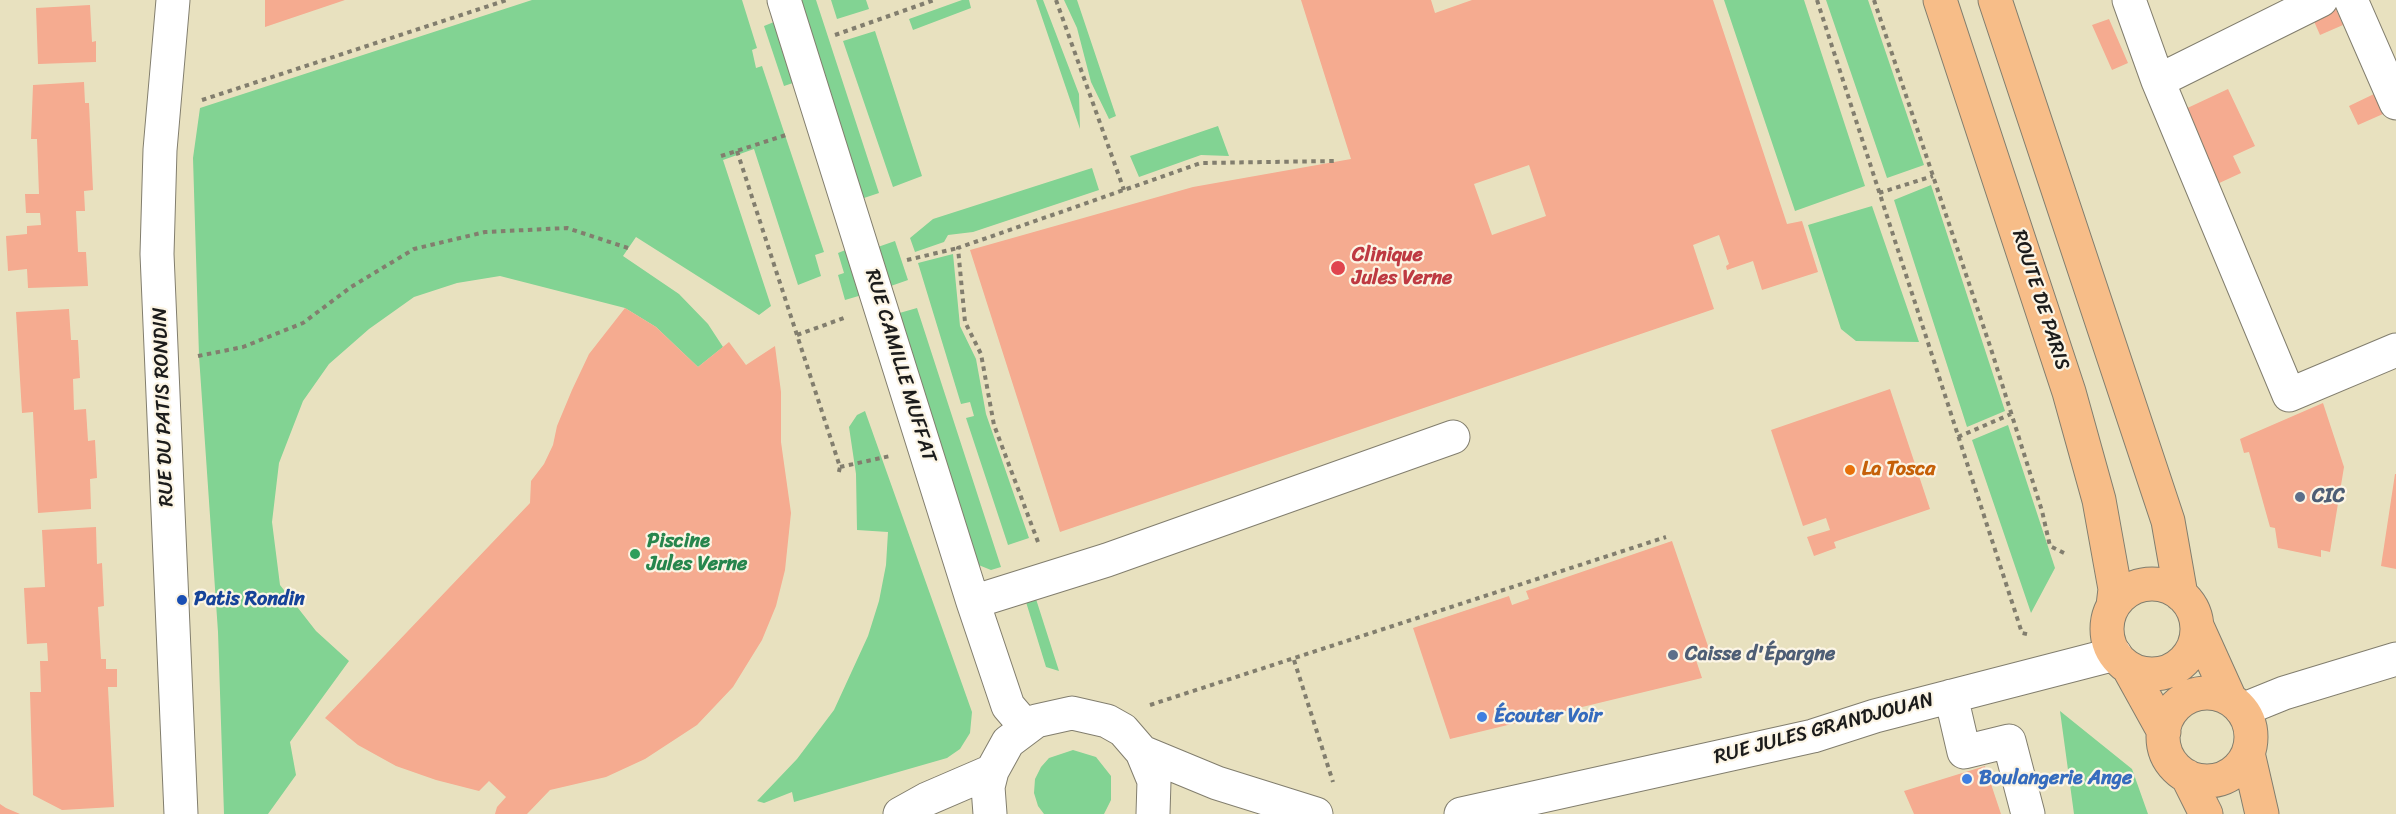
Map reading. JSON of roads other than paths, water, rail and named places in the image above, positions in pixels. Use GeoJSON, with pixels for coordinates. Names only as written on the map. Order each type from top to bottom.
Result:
{"type":"FeatureCollection","features":[{"type":"Feature","properties":{"kind":"main road","name":"ROUTE DE PARIS"},"geometry":{"type":"LineString","coordinates":[[1940,0],[2070,392],[2099,500],[2115,589],[2113,606]]}},
{"type":"Feature","properties":{"kind":"main road"},"geometry":{"type":"LineString","coordinates":[[1995,0],[2168,521],[2181,595]]}},
{"type":"Feature","properties":{"kind":"main road"},"geometry":{"type":"LineString","coordinates":[[2206,814],[2187,776],[2169,758],[2164,732],[2108,636],[2113,606],[2125,593],[2140,585],[2166,586],[2181,595],[2191,605],[2197,626],[2236,705],[2250,726],[2248,753],[2262,814]]}},
{"type":"Feature","properties":{"kind":"main road"},"geometry":{"type":"LineString","coordinates":[[2122,661],[2156,674],[2175,668],[2190,654],[2197,626]]}},
{"type":"Feature","properties":{"kind":"main road"},"geometry":{"type":"LineString","coordinates":[[2164,732],[2168,717],[2185,700],[2207,693],[2236,705]]}},
{"type":"Feature","properties":{"kind":"main road"},"geometry":{"type":"LineString","coordinates":[[2187,776],[2204,780],[2223,778],[2238,768],[2248,753]]}},
{"type":"Feature","properties":{"kind":"street","name":"RUE DU PATIS RONDIN"},"geometry":{"type":"LineString","coordinates":[[173,0],[160,150],[157,254],[181,814]]}},
{"type":"Feature","properties":{"kind":"street","name":"RUE CAMILLE MUFFAT"},"geometry":{"type":"LineString","coordinates":[[784,0],[973,602],[1008,706],[1026,728]]}},
{"type":"Feature","properties":{"kind":"street"},"geometry":{"type":"LineString","coordinates":[[2129,0],[2158,81],[2289,395],[2396,350]]}},
{"type":"Feature","properties":{"kind":"street"},"geometry":{"type":"LineString","coordinates":[[2158,81],[2320,0]]}},
{"type":"Feature","properties":{"kind":"street"},"geometry":{"type":"LineString","coordinates":[[2351,0],[2396,103]]}},
{"type":"Feature","properties":{"kind":"street"},"geometry":{"type":"LineString","coordinates":[[973,602],[1107,560],[1453,438]]}},
{"type":"Feature","properties":{"kind":"street"},"geometry":{"type":"LineString","coordinates":[[2236,705],[2396,659]]}},
{"type":"Feature","properties":{"kind":"street","name":"RUE JULES GRANDJOUAN"},"geometry":{"type":"LineString","coordinates":[[1461,814],[1813,736],[1875,716],[1951,696],[2122,661]]}},
{"type":"Feature","properties":{"kind":"street"},"geometry":{"type":"LineString","coordinates":[[1951,696],[1964,752],[2009,741],[2028,814]]}},
{"type":"Feature","properties":{"kind":"street"},"geometry":{"type":"LineString","coordinates":[[990,814],[988,787],[992,771],[1008,742],[1026,728],[1054,715],[1072,713],[1107,721],[1123,730],[1142,752],[1154,781],[1154,814]]}},
{"type":"Feature","properties":{"kind":"street"},"geometry":{"type":"LineString","coordinates":[[1142,752],[1217,783],[1316,814]]}},
{"type":"Feature","properties":{"kind":"street"},"geometry":{"type":"LineString","coordinates":[[900,814],[927,799],[992,771]]}},
{"type":"Feature","properties":{"kind":"place","name":"Clinique Jules Verne"},"geometry":{"type":"Point","coordinates":[1338,268]}},
{"type":"Feature","properties":{"kind":"place","name":"La Tosca"},"geometry":{"type":"Point","coordinates":[1850,470]}},
{"type":"Feature","properties":{"kind":"place","name":"CIC"},"geometry":{"type":"Point","coordinates":[2300,497]}},
{"type":"Feature","properties":{"kind":"place","name":"Piscine Jules Verne"},"geometry":{"type":"Point","coordinates":[635,554]}},
{"type":"Feature","properties":{"kind":"place","name":"Patis Rondin"},"geometry":{"type":"Point","coordinates":[182,600]}},
{"type":"Feature","properties":{"kind":"place","name":"Caisse d'Épargne"},"geometry":{"type":"Point","coordinates":[1673,655]}},
{"type":"Feature","properties":{"kind":"place","name":"Écouter Voir"},"geometry":{"type":"Point","coordinates":[1482,717]}},
{"type":"Feature","properties":{"kind":"place","name":"Boulangerie Ange"},"geometry":{"type":"Point","coordinates":[1967,779]}}]}
